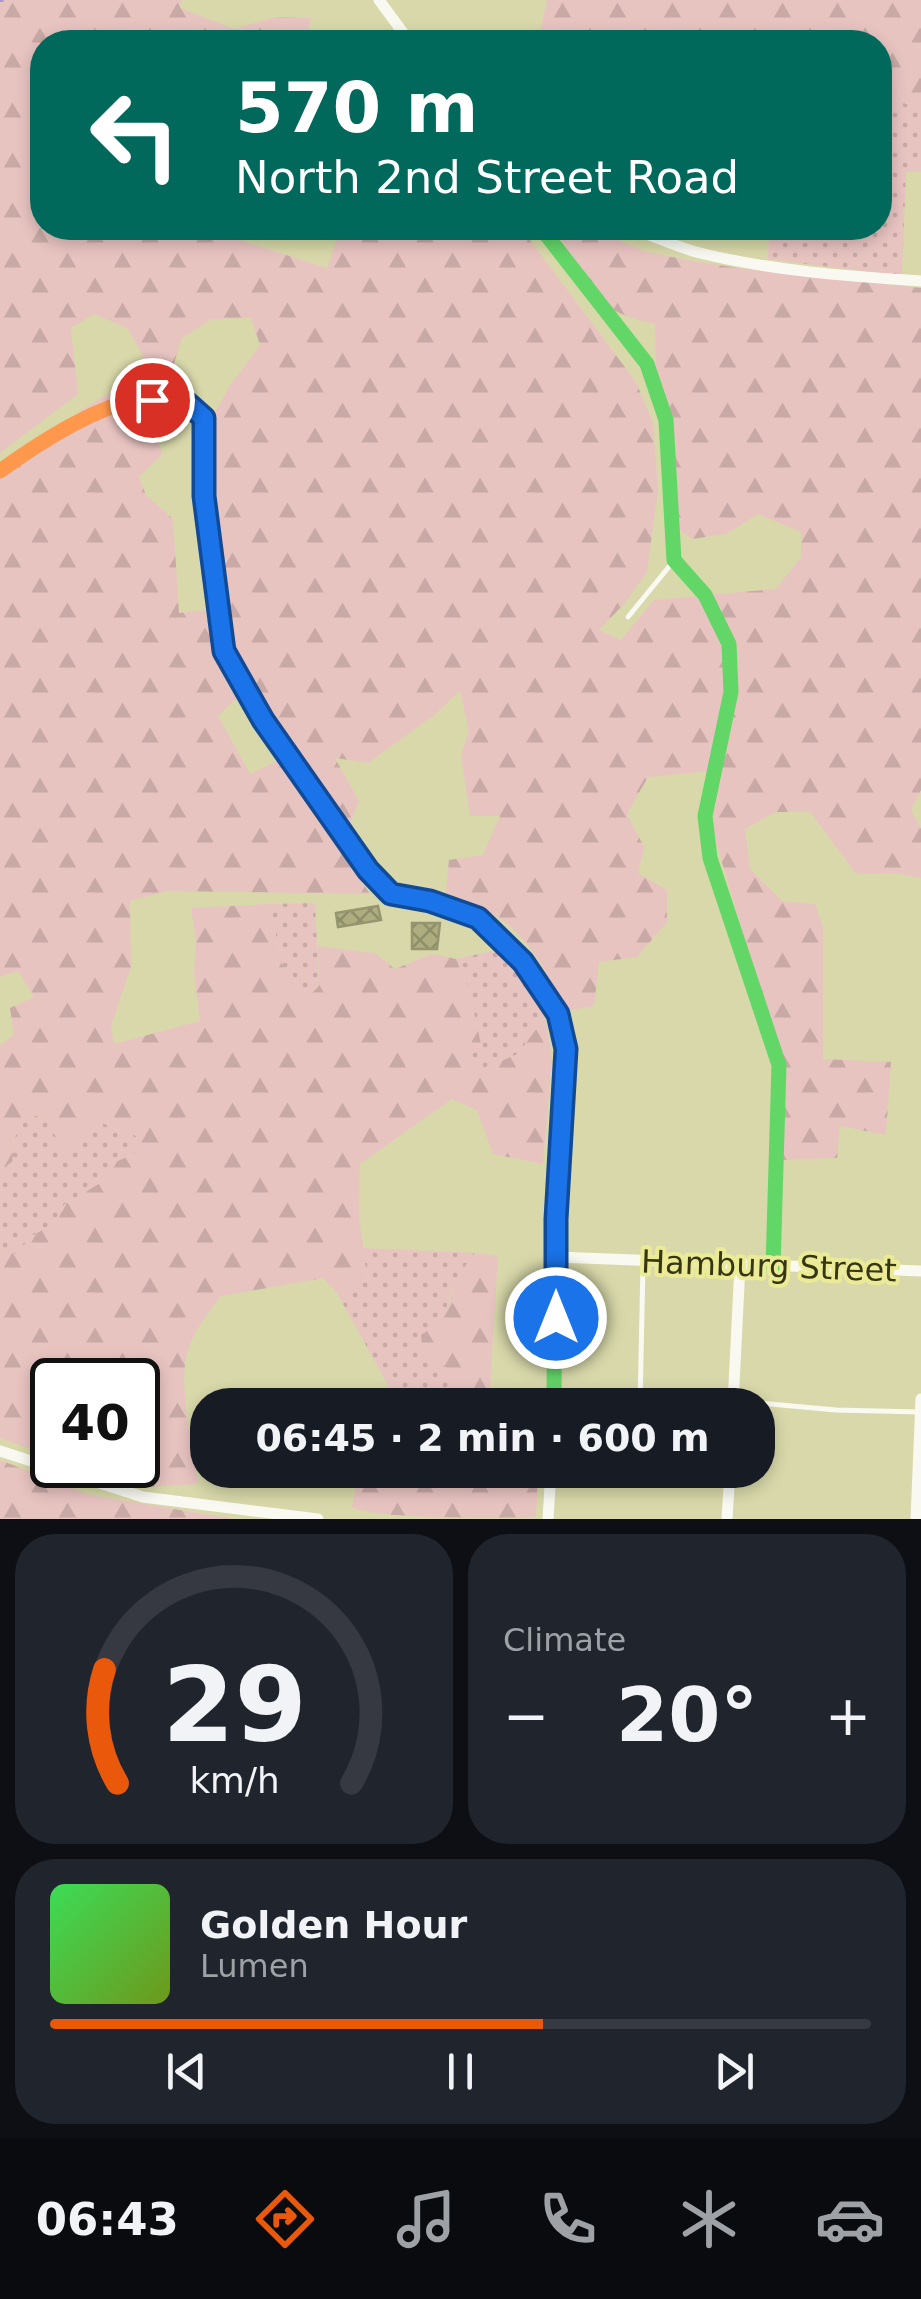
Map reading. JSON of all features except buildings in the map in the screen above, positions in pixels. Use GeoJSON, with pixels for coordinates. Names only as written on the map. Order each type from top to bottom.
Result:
{"type":"FeatureCollection","features":[{"type":"Feature","properties":{"kind":"street"},"geometry":{"type":"LineString","coordinates":[[379,0],[401,30]]}},
{"type":"Feature","properties":{"kind":"street"},"geometry":{"type":"LineString","coordinates":[[551,240],[630,339],[660,392],[666,420],[674,560],[706,595],[728,644],[731,692],[705,816],[710,858],[779,1065],[773,1266]]}},
{"type":"Feature","properties":{"kind":"street"},"geometry":{"type":"LineString","coordinates":[[669,240],[696,252],[784,271],[921,281]]}},
{"type":"Feature","properties":{"kind":"street"},"geometry":{"type":"LineString","coordinates":[[0,471],[62,426],[106,406],[175,400],[186,402],[204,418],[204,496],[224,651],[263,720],[368,870],[391,894],[430,901],[478,918],[523,962],[558,1014],[566,1049],[556,1219],[554,1388]]}},
{"type":"Feature","properties":{"kind":"street","name":"Hamburg Street"},"geometry":{"type":"LineString","coordinates":[[557,1257],[921,1271]]}},
{"type":"Feature","properties":{"kind":"street"},"geometry":{"type":"LineString","coordinates":[[734,1388],[740,1266]]}},
{"type":"Feature","properties":{"kind":"street"},"geometry":{"type":"LineString","coordinates":[[916,1519],[921,1400]]}},
{"type":"Feature","properties":{"kind":"street"},"geometry":{"type":"LineString","coordinates":[[0,1451],[144,1498],[318,1519]]}},
{"type":"Feature","properties":{"kind":"street"},"geometry":{"type":"LineString","coordinates":[[548,1519],[549,1488]]}},
{"type":"Feature","properties":{"kind":"street"},"geometry":{"type":"LineString","coordinates":[[728,1519],[729,1488]]}},
{"type":"Feature","properties":{"kind":"lane"},"geometry":{"type":"LineString","coordinates":[[628,617],[674,560]]}},
{"type":"Feature","properties":{"kind":"lane"},"geometry":{"type":"LineString","coordinates":[[640,1388],[643,1261]]}},
{"type":"Feature","properties":{"kind":"lane"},"geometry":{"type":"LineString","coordinates":[[775,1406],[920,1412]]}},
{"type":"Feature","properties":{"kind":"green space"},"geometry":{"type":"Polygon","coordinates":[[[0,0],[181,0],[180,8],[234,29],[275,17],[311,18],[308,30],[30,30],[30,240],[240,240],[327,268],[337,240],[530,240],[636,382],[653,423],[658,490],[647,572],[599,630],[621,640],[654,600],[776,589],[801,557],[801,532],[758,514],[726,534],[692,539],[673,525],[656,371],[655,324],[603,303],[584,280],[561,240],[618,240],[652,253],[719,265],[921,288],[921,790],[911,810],[921,828],[921,878],[895,873],[856,874],[810,812],[776,812],[745,829],[750,869],[782,901],[815,904],[823,927],[823,1059],[891,1062],[886,1135],[840,1126],[837,1158],[782,1160],[774,1040],[714,835],[709,771],[648,777],[627,814],[644,847],[638,873],[667,890],[667,922],[637,957],[599,962],[594,1006],[566,1011],[544,969],[521,937],[491,913],[446,893],[449,860],[483,855],[500,816],[470,816],[461,755],[469,731],[460,691],[433,716],[368,763],[335,758],[359,801],[349,826],[245,679],[229,638],[205,488],[210,420],[260,345],[251,318],[212,319],[181,339],[172,371],[149,366],[127,328],[94,314],[71,328],[78,394],[0,453],[0,0]]]}},
{"type":"Feature","properties":{"kind":"green space"},"geometry":{"type":"Polygon","coordinates":[[[547,0],[921,0],[921,101],[906,104],[892,97],[892,30],[541,30],[547,0]]]}},
{"type":"Feature","properties":{"kind":"green space"},"geometry":{"type":"Polygon","coordinates":[[[892,96],[906,104],[921,101],[921,172],[906,172],[902,276],[768,259],[769,240],[892,240],[892,96]]]}},
{"type":"Feature","properties":{"kind":"green space"},"geometry":{"type":"Polygon","coordinates":[[[122,385],[144,386],[162,455],[139,477],[146,495],[173,519],[179,613],[205,610],[215,652],[238,697],[218,716],[250,774],[281,759],[370,894],[167,891],[130,901],[131,967],[111,1026],[114,1044],[200,1021],[191,908],[269,904],[283,967],[309,996],[319,986],[318,946],[375,953],[395,969],[432,954],[456,959],[468,988],[482,1048],[464,1059],[474,1072],[518,1054],[545,1017],[552,1057],[543,1164],[493,1154],[477,1110],[452,1099],[360,1164],[359,1216],[367,1279],[337,1293],[323,1278],[221,1296],[194,1336],[185,1365],[190,1484],[160,1486],[160,1358],[30,1358],[30,1448],[0,1438],[0,1246],[15,1254],[35,1234],[52,1225],[64,1205],[102,1182],[111,1164],[138,1152],[136,1136],[97,1121],[81,1132],[80,1148],[63,1152],[44,1113],[26,1119],[15,1137],[12,1162],[0,1170],[0,1045],[14,1035],[10,1008],[34,997],[18,971],[0,977],[0,473],[83,409],[122,385]]]}},
{"type":"Feature","properties":{"kind":"green space"},"geometry":{"type":"Polygon","coordinates":[[[315,903],[319,986],[309,996],[283,967],[269,904],[315,903]]]}},
{"type":"Feature","properties":{"kind":"green space"},"geometry":{"type":"Polygon","coordinates":[[[506,948],[530,983],[545,1017],[518,1054],[474,1072],[464,1059],[482,1047],[468,988],[456,959],[506,948]]]}},
{"type":"Feature","properties":{"kind":"green space"},"geometry":{"type":"Polygon","coordinates":[[[44,1113],[64,1152],[80,1132],[97,1121],[137,1136],[138,1152],[111,1164],[102,1182],[64,1205],[52,1225],[35,1234],[15,1254],[0,1246],[0,1170],[12,1162],[15,1137],[26,1119],[44,1113]]]}},
{"type":"Feature","properties":{"kind":"green space"},"geometry":{"type":"Polygon","coordinates":[[[363,1248],[475,1253],[452,1291],[445,1315],[450,1388],[390,1388],[337,1293],[367,1279],[363,1248]]]}},
{"type":"Feature","properties":{"kind":"green space"},"geometry":{"type":"Polygon","coordinates":[[[475,1253],[498,1256],[490,1388],[449,1388],[447,1367],[423,1358],[421,1335],[442,1321],[459,1274],[475,1253]]]}},
{"type":"Feature","properties":{"kind":"green space"},"geometry":{"type":"Polygon","coordinates":[[[0,1460],[30,1472],[30,1488],[72,1488],[90,1495],[234,1519],[0,1519],[0,1460]]]}},
{"type":"Feature","properties":{"kind":"green space"},"geometry":{"type":"Polygon","coordinates":[[[356,1488],[537,1488],[536,1517],[384,1514],[352,1507],[356,1488]]]}},
{"type":"Feature","properties":{"kind":"traffic: fast"},"geometry":{"type":"LineString","coordinates":[[550,240],[647,364],[666,420],[674,560],[705,595],[729,644],[731,692],[705,816],[710,858],[779,1065],[773,1267]]}},
{"type":"Feature","properties":{"kind":"traffic: fast"},"geometry":{"type":"LineString","coordinates":[[259,711],[368,870],[391,894],[430,901],[478,918],[523,962],[558,1014],[565,1032],[555,1219],[554,1388]]}},
{"type":"Feature","properties":{"kind":"traffic: slow"},"geometry":{"type":"LineString","coordinates":[[0,471],[63,430],[116,405],[166,397],[187,403],[205,418],[204,497],[225,651],[259,711]]}},
{"type":"Feature","properties":{"kind":"route"},"geometry":{"type":"LineString","coordinates":[[152,400],[186,402],[204,418],[204,496],[224,651],[263,720],[368,870],[391,894],[430,901],[478,918],[523,962],[558,1014],[566,1049],[556,1219],[556,1318]]}}]}
